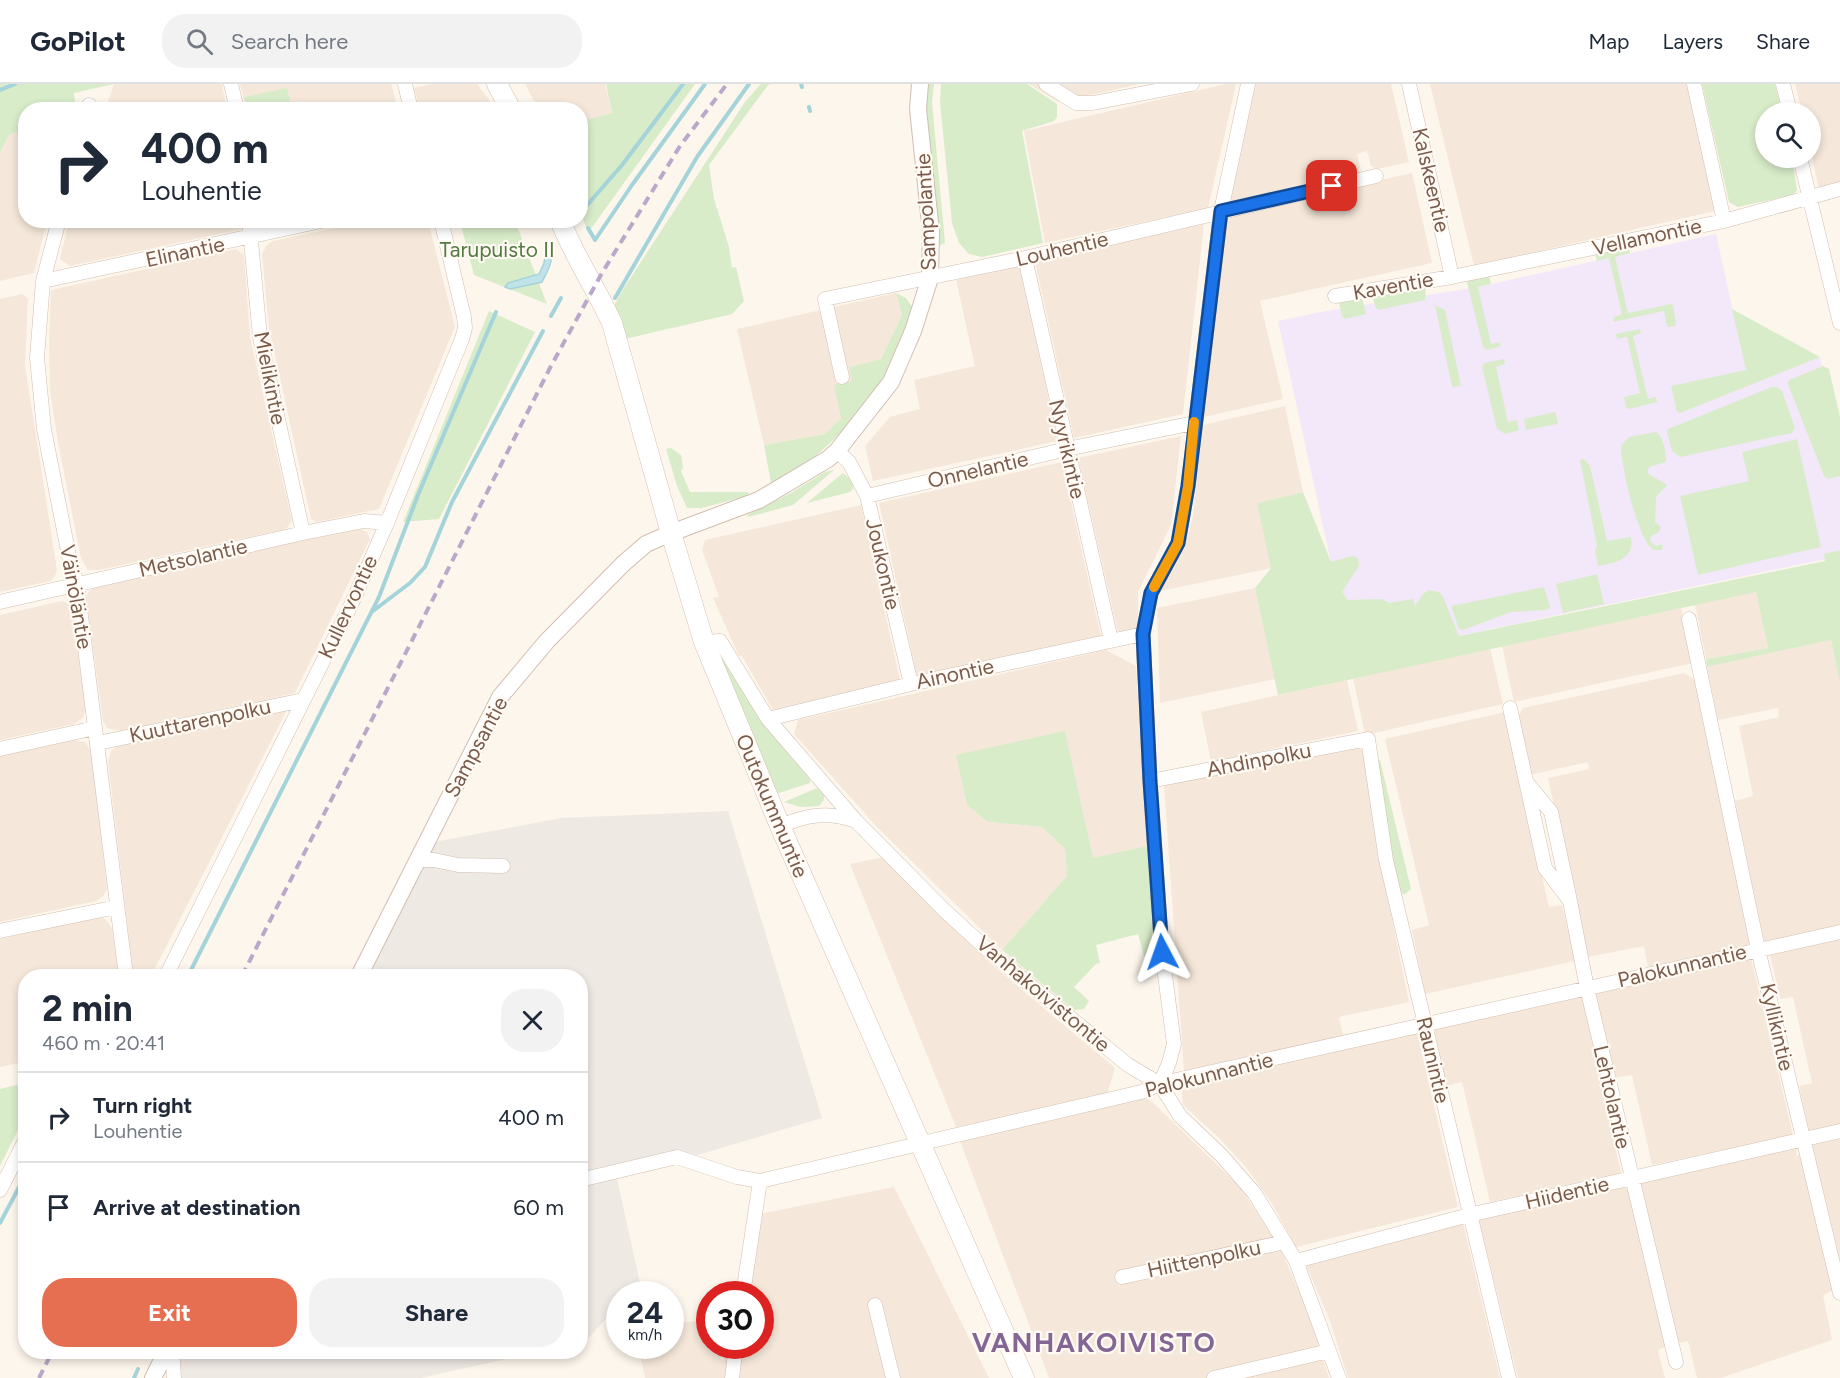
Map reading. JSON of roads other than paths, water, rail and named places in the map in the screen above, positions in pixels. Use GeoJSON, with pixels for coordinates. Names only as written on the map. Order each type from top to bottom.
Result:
{"type":"FeatureCollection","features":[{"type":"Feature","properties":{"kind":"main road"},"geometry":{"type":"LineString","coordinates":[[496,84],[506,102]]}},
{"type":"Feature","properties":{"kind":"main road","name":"Outokummuntie"},"geometry":{"type":"LineString","coordinates":[[563,228],[570,247],[612,323],[670,533],[704,642],[780,826],[1024,1378]]}},
{"type":"Feature","properties":{"kind":"street"},"geometry":{"type":"LineString","coordinates":[[231,84],[235,102]]}},
{"type":"Feature","properties":{"kind":"street"},"geometry":{"type":"LineString","coordinates":[[405,84],[409,102]]}},
{"type":"Feature","properties":{"kind":"street","name":"Sampolantie"},"geometry":{"type":"LineString","coordinates":[[670,533],[759,500],[837,451],[891,382],[913,331],[930,278],[931,232],[918,109],[920,84]]}},
{"type":"Feature","properties":{"kind":"street"},"geometry":{"type":"LineString","coordinates":[[1046,84],[1076,103],[1093,103],[1192,84]]}},
{"type":"Feature","properties":{"kind":"street"},"geometry":{"type":"LineString","coordinates":[[1160,1084],[1169,1063],[1173,1044],[1162,952],[1143,634],[1151,593],[1178,543],[1188,486],[1221,211],[1248,84]]}},
{"type":"Feature","properties":{"kind":"street","name":"Kalskeentie"},"geometry":{"type":"LineString","coordinates":[[1409,84],[1452,277]]}},
{"type":"Feature","properties":{"kind":"street"},"geometry":{"type":"LineString","coordinates":[[1694,84],[1724,221]]}},
{"type":"Feature","properties":{"kind":"street"},"geometry":{"type":"LineString","coordinates":[[1783,84],[1788,102]]}},
{"type":"Feature","properties":{"kind":"street"},"geometry":{"type":"LineString","coordinates":[[1802,168],[1840,323]]}},
{"type":"Feature","properties":{"kind":"street","name":"Louhentie"},"geometry":{"type":"LineString","coordinates":[[842,377],[825,299],[1025,258],[1376,176]]}},
{"type":"Feature","properties":{"kind":"street","name":"Vellamontie"},"geometry":{"type":"LineString","coordinates":[[1452,277],[1724,221],[1840,189]]}},
{"type":"Feature","properties":{"kind":"street","name":"Väinöläntie"},"geometry":{"type":"LineString","coordinates":[[57,228],[43,281],[37,358],[44,429],[69,556],[77,584],[125,969]]}},
{"type":"Feature","properties":{"kind":"street","name":"Mielikintie"},"geometry":{"type":"LineString","coordinates":[[249,228],[260,337],[303,533]]}},
{"type":"Feature","properties":{"kind":"street","name":"Elinantie"},"geometry":{"type":"LineString","coordinates":[[43,281],[292,228]]}},
{"type":"Feature","properties":{"kind":"street","name":"Kullervontie"},"geometry":{"type":"LineString","coordinates":[[169,969],[352,603],[462,339],[465,328],[460,297],[443,228]]}},
{"type":"Feature","properties":{"kind":"street","name":"Nyyrikintie"},"geometry":{"type":"LineString","coordinates":[[1025,258],[1111,640]]}},
{"type":"Feature","properties":{"kind":"street","name":"Kaventie"},"geometry":{"type":"LineString","coordinates":[[1335,296],[1452,277]]}},
{"type":"Feature","properties":{"kind":"street","name":"Onnelantie"},"geometry":{"type":"LineString","coordinates":[[867,496],[1067,449],[1194,423]]}},
{"type":"Feature","properties":{"kind":"street","name":"Joukontie"},"geometry":{"type":"LineString","coordinates":[[837,451],[849,462],[867,496],[911,684]]}},
{"type":"Feature","properties":{"kind":"street","name":"Metsolantie"},"geometry":{"type":"LineString","coordinates":[[0,602],[303,533],[364,521],[387,523]]}},
{"type":"Feature","properties":{"kind":"street","name":"Sampsantie"},"geometry":{"type":"LineString","coordinates":[[362,969],[500,697],[547,641],[624,563],[646,544],[670,533]]}},
{"type":"Feature","properties":{"kind":"street","name":"Kyllikintie"},"geometry":{"type":"LineString","coordinates":[[1689,619],[1758,949],[1840,1293]]}},
{"type":"Feature","properties":{"kind":"street","name":"Ainontie"},"geometry":{"type":"LineString","coordinates":[[768,719],[911,684],[1143,634]]}},
{"type":"Feature","properties":{"kind":"street","name":"Vanhakoivistontie"},"geometry":{"type":"LineString","coordinates":[[704,642],[720,641],[768,719],[856,821],[944,910],[990,952],[1128,1065],[1160,1084],[1180,1116],[1222,1156],[1255,1194],[1296,1261],[1339,1378]]}},
{"type":"Feature","properties":{"kind":"street","name":"Kuuttarenpolku"},"geometry":{"type":"LineString","coordinates":[[98,743],[303,700]]}},
{"type":"Feature","properties":{"kind":"street","name":"Lehtolantie"},"geometry":{"type":"LineString","coordinates":[[1510,708],[1545,868],[1570,901],[1587,988],[1676,1362]]}},
{"type":"Feature","properties":{"kind":"street"},"geometry":{"type":"LineString","coordinates":[[0,749],[95,728]]}},
{"type":"Feature","properties":{"kind":"street","name":"Ahdinpolku"},"geometry":{"type":"LineString","coordinates":[[1150,781],[1368,739]]}},
{"type":"Feature","properties":{"kind":"street","name":"Raunintie"},"geometry":{"type":"LineString","coordinates":[[1368,739],[1386,860],[1509,1378]]}},
{"type":"Feature","properties":{"kind":"street"},"geometry":{"type":"LineString","coordinates":[[780,826],[802,817],[823,815],[840,816],[856,821]]}},
{"type":"Feature","properties":{"kind":"street"},"geometry":{"type":"LineString","coordinates":[[417,860],[434,860],[458,866],[503,866]]}},
{"type":"Feature","properties":{"kind":"street"},"geometry":{"type":"LineString","coordinates":[[0,931],[117,907]]}},
{"type":"Feature","properties":{"kind":"street","name":"Palokunnantie"},"geometry":{"type":"LineString","coordinates":[[588,1178],[677,1157],[737,1177],[759,1181],[1142,1092],[1160,1084],[1840,932]]}},
{"type":"Feature","properties":{"kind":"street","name":"Hiidentie"},"geometry":{"type":"LineString","coordinates":[[1296,1261],[1469,1215],[1840,1131]]}},
{"type":"Feature","properties":{"kind":"street"},"geometry":{"type":"LineString","coordinates":[[0,1190],[18,1155]]}},
{"type":"Feature","properties":{"kind":"street"},"geometry":{"type":"LineString","coordinates":[[745,1281],[759,1181]]}},
{"type":"Feature","properties":{"kind":"street","name":"Hiittenpolku"},"geometry":{"type":"LineString","coordinates":[[1122,1277],[1285,1242]]}},
{"type":"Feature","properties":{"kind":"street"},"geometry":{"type":"LineString","coordinates":[[875,1305],[893,1378]]}},
{"type":"Feature","properties":{"kind":"street"},"geometry":{"type":"LineString","coordinates":[[1214,1378],[1329,1351]]}},
{"type":"Feature","properties":{"kind":"street"},"geometry":{"type":"LineString","coordinates":[[153,1378],[162,1359]]}},
{"type":"Feature","properties":{"kind":"street"},"geometry":{"type":"LineString","coordinates":[[170,1359],[174,1378]]}},
{"type":"Feature","properties":{"kind":"street"},"geometry":{"type":"LineString","coordinates":[[732,1378],[734,1359]]}},
{"type":"Feature","properties":{"kind":"water"},"geometry":{"type":"Polygon","coordinates":[[[547,244],[551,259],[542,282],[510,289],[505,287],[508,283],[539,274],[544,263],[547,244]]]}},
{"type":"Feature","properties":{"kind":"waterway"},"geometry":{"type":"LineString","coordinates":[[0,90],[15,84]]}},
{"type":"Feature","properties":{"kind":"waterway"},"geometry":{"type":"LineString","coordinates":[[588,204],[622,165],[683,84]]}},
{"type":"Feature","properties":{"kind":"waterway"},"geometry":{"type":"LineString","coordinates":[[588,228],[595,240],[705,84]]}},
{"type":"Feature","properties":{"kind":"waterway"},"geometry":{"type":"LineString","coordinates":[[615,298],[697,157],[749,84]]}},
{"type":"Feature","properties":{"kind":"waterway"},"geometry":{"type":"LineString","coordinates":[[809,107],[810,111]]}},
{"type":"Feature","properties":{"kind":"waterway"},"geometry":{"type":"LineString","coordinates":[[551,316],[561,298]]}},
{"type":"Feature","properties":{"kind":"waterway"},"geometry":{"type":"LineString","coordinates":[[192,969],[379,597],[418,495],[496,312]]}},
{"type":"Feature","properties":{"kind":"waterway"},"geometry":{"type":"LineString","coordinates":[[373,611],[410,583],[425,567],[452,502],[543,331]]}},
{"type":"Feature","properties":{"kind":"waterway"},"geometry":{"type":"LineString","coordinates":[[0,1223],[18,1189]]}},
{"type":"Feature","properties":{"kind":"waterway"},"geometry":{"type":"LineString","coordinates":[[134,1378],[138,1369]]}},
{"type":"Feature","properties":{"kind":"railway"},"geometry":{"type":"LineString","coordinates":[[246,969],[551,366],[602,273],[680,146],[727,84]]}},
{"type":"Feature","properties":{"kind":"railway"},"geometry":{"type":"LineString","coordinates":[[39,1378],[48,1359]]}},
{"type":"Feature","properties":{"kind":"district","name":"VANHAKOIVISTO"},"geometry":{"type":"Point","coordinates":[1094,1343]}},
{"type":"Feature","properties":{"kind":"park label","name":"Tarupuisto II"},"geometry":{"type":"Point","coordinates":[497,250]}}]}
